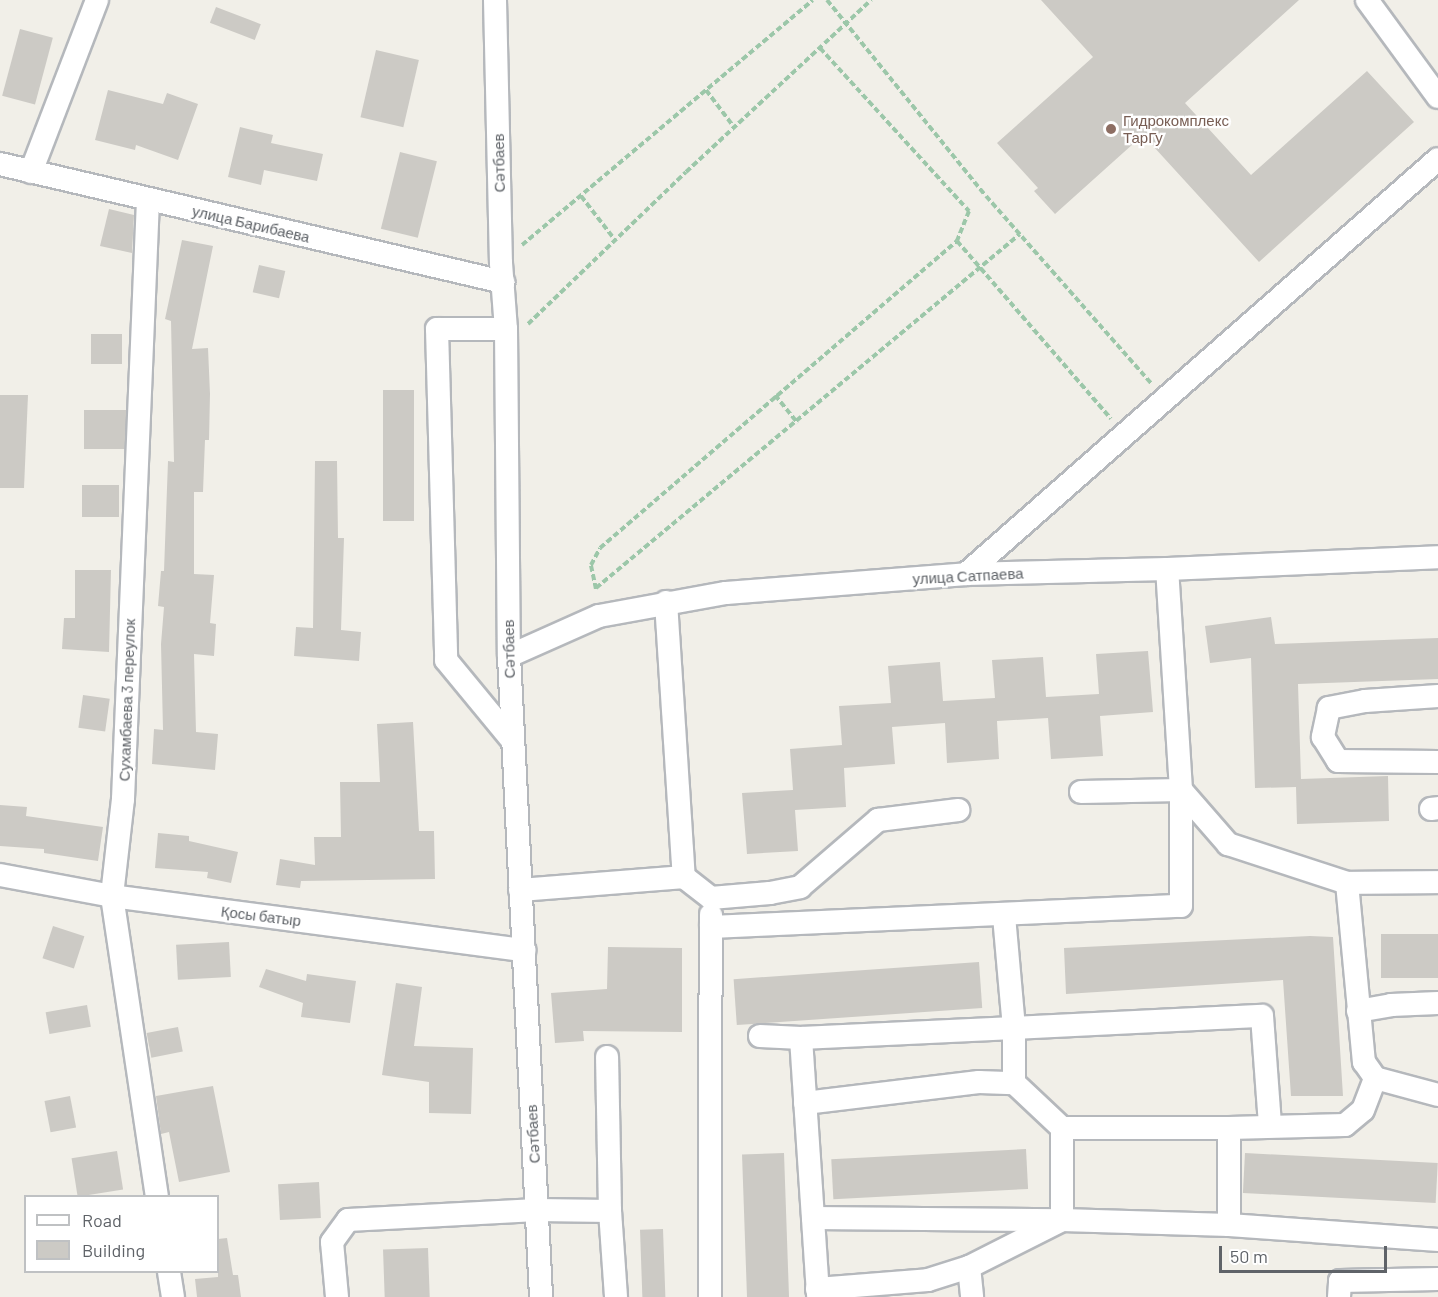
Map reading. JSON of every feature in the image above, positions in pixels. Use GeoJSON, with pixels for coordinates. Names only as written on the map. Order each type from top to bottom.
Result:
{"type":"FeatureCollection","features":[{"type":"Feature","properties":{"kind":"street"},"geometry":{"type":"LineString","coordinates":[[31,172],[97,0]]}},
{"type":"Feature","properties":{"kind":"street","name":"Сәтбаев"},"geometry":{"type":"LineString","coordinates":[[495,0],[502,273],[506,337],[509,656],[541,1297]]}},
{"type":"Feature","properties":{"kind":"street"},"geometry":{"type":"LineString","coordinates":[[1367,0],[1438,98]]}},
{"type":"Feature","properties":{"kind":"street"},"geometry":{"type":"LineString","coordinates":[[966,574],[1438,159]]}},
{"type":"Feature","properties":{"kind":"street","name":"улица Барибаева"},"geometry":{"type":"LineString","coordinates":[[0,164],[148,200],[502,273]]}},
{"type":"Feature","properties":{"kind":"street","name":"Сухамбаева 3 переулок"},"geometry":{"type":"LineString","coordinates":[[148,200],[123,799],[112,896],[158,1195]]}},
{"type":"Feature","properties":{"kind":"street"},"geometry":{"type":"LineString","coordinates":[[506,337],[437,329],[446,660],[512,740]]}},
{"type":"Feature","properties":{"kind":"street","name":"улица Сатпаева"},"geometry":{"type":"LineString","coordinates":[[509,656],[599,616],[666,602],[726,593],[966,574],[1167,569],[1438,557]]}},
{"type":"Feature","properties":{"kind":"street"},"geometry":{"type":"LineString","coordinates":[[711,927],[1004,916],[1181,906],[1180,789],[1167,569]]}},
{"type":"Feature","properties":{"kind":"street"},"geometry":{"type":"LineString","coordinates":[[666,602],[684,877]]}},
{"type":"Feature","properties":{"kind":"street"},"geometry":{"type":"LineString","coordinates":[[1438,696],[1365,701],[1329,708],[1323,737],[1338,761],[1438,762]]}},
{"type":"Feature","properties":{"kind":"street"},"geometry":{"type":"LineString","coordinates":[[1081,792],[1180,789]]}},
{"type":"Feature","properties":{"kind":"street"},"geometry":{"type":"LineString","coordinates":[[1180,789],[1228,844],[1347,883],[1438,882]]}},
{"type":"Feature","properties":{"kind":"street"},"geometry":{"type":"LineString","coordinates":[[520,890],[684,877],[711,898],[770,893],[801,887],[878,820],[958,810]]}},
{"type":"Feature","properties":{"kind":"street","name":"Қосы батыр"},"geometry":{"type":"LineString","coordinates":[[0,875],[112,896],[524,950]]}},
{"type":"Feature","properties":{"kind":"street"},"geometry":{"type":"LineString","coordinates":[[1347,883],[1364,1062],[1375,1078],[1438,1095]]}},
{"type":"Feature","properties":{"kind":"street"},"geometry":{"type":"LineString","coordinates":[[710,1297],[711,898]]}},
{"type":"Feature","properties":{"kind":"street"},"geometry":{"type":"LineString","coordinates":[[1004,916],[1014,1028],[1014,1083]]}},
{"type":"Feature","properties":{"kind":"street"},"geometry":{"type":"LineString","coordinates":[[1358,1011],[1391,1005],[1438,1003]]}},
{"type":"Feature","properties":{"kind":"street"},"geometry":{"type":"LineString","coordinates":[[760,1036],[801,1038],[1262,1016],[1270,1125]]}},
{"type":"Feature","properties":{"kind":"street"},"geometry":{"type":"LineString","coordinates":[[801,1038],[817,1293],[928,1280],[969,1267],[1062,1220]]}},
{"type":"Feature","properties":{"kind":"street"},"geometry":{"type":"LineString","coordinates":[[607,1058],[610,1211],[616,1297]]}},
{"type":"Feature","properties":{"kind":"street"},"geometry":{"type":"LineString","coordinates":[[805,1103],[980,1082],[1014,1083],[1062,1128],[1346,1125],[1363,1110],[1375,1078]]}},
{"type":"Feature","properties":{"kind":"street"},"geometry":{"type":"LineString","coordinates":[[1062,1128],[1062,1220]]}},
{"type":"Feature","properties":{"kind":"street"},"geometry":{"type":"LineString","coordinates":[[1229,1128],[1229,1225]]}},
{"type":"Feature","properties":{"kind":"street"},"geometry":{"type":"LineString","coordinates":[[337,1297],[332,1242],[348,1220],[537,1210],[610,1211]]}},
{"type":"Feature","properties":{"kind":"street"},"geometry":{"type":"LineString","coordinates":[[813,1218],[1062,1220],[1229,1225],[1438,1240]]}},
{"type":"Feature","properties":{"kind":"street"},"geometry":{"type":"LineString","coordinates":[[969,1267],[972,1297]]}},
{"type":"Feature","properties":{"kind":"street"},"geometry":{"type":"LineString","coordinates":[[169,1273],[173,1297]]}},
{"type":"Feature","properties":{"kind":"street"},"geometry":{"type":"LineString","coordinates":[[1339,1297],[1340,1281],[1438,1279]]}},
{"type":"Feature","properties":{"kind":"path"},"geometry":{"type":"LineString","coordinates":[[502,273],[581,196],[813,0]]}},
{"type":"Feature","properties":{"kind":"path"},"geometry":{"type":"LineString","coordinates":[[827,0],[1020,234],[1156,389]]}},
{"type":"Feature","properties":{"kind":"path"},"geometry":{"type":"LineString","coordinates":[[506,337],[615,240],[871,0]]}},
{"type":"Feature","properties":{"kind":"path"},"geometry":{"type":"LineString","coordinates":[[599,616],[591,566],[600,548],[775,395],[957,241],[969,211],[820,48]]}},
{"type":"Feature","properties":{"kind":"path"},"geometry":{"type":"LineString","coordinates":[[706,90],[734,127]]}},
{"type":"Feature","properties":{"kind":"path"},"geometry":{"type":"LineString","coordinates":[[581,196],[615,240]]}},
{"type":"Feature","properties":{"kind":"path"},"geometry":{"type":"LineString","coordinates":[[596,588],[798,423],[1020,234]]}},
{"type":"Feature","properties":{"kind":"path"},"geometry":{"type":"LineString","coordinates":[[957,241],[1115,424]]}},
{"type":"Feature","properties":{"kind":"path"},"geometry":{"type":"LineString","coordinates":[[775,395],[798,423]]}},
{"type":"Feature","properties":{"kind":"building","name":"Гидрокомплекс ТарГу"},"geometry":{"type":"Polygon","coordinates":[[[1041,0],[1299,0],[1185,103],[1251,175],[1367,71],[1414,122],[1259,262],[1143,135],[1055,214],[1034,191],[1038,188],[997,143],[1093,57],[1041,0]]]}},
{"type":"Feature","properties":{"kind":"building"},"geometry":{"type":"Polygon","coordinates":[[[216,7],[261,24],[255,40],[210,23],[216,7]]]}},
{"type":"Feature","properties":{"kind":"building"},"geometry":{"type":"Polygon","coordinates":[[[20,29],[53,38],[35,104],[2,96],[20,29]]]}},
{"type":"Feature","properties":{"kind":"building"},"geometry":{"type":"Polygon","coordinates":[[[376,50],[419,60],[403,127],[360,117],[376,50]]]}},
{"type":"Feature","properties":{"kind":"building"},"geometry":{"type":"Polygon","coordinates":[[[108,90],[163,104],[167,93],[198,104],[178,160],[136,145],[135,150],[95,140],[108,90]]]}},
{"type":"Feature","properties":{"kind":"building"},"geometry":{"type":"Polygon","coordinates":[[[240,127],[273,135],[271,143],[323,154],[317,181],[264,170],[261,185],[228,177],[240,127]]]}},
{"type":"Feature","properties":{"kind":"building"},"geometry":{"type":"Polygon","coordinates":[[[400,152],[437,161],[418,238],[381,229],[400,152]]]}},
{"type":"Feature","properties":{"kind":"building"},"geometry":{"type":"Polygon","coordinates":[[[109,209],[134,215],[132,253],[100,246],[109,209]]]}},
{"type":"Feature","properties":{"kind":"building"},"geometry":{"type":"Polygon","coordinates":[[[182,240],[213,246],[192,349],[208,348],[210,394],[209,440],[205,440],[203,492],[194,492],[194,574],[214,575],[210,623],[216,624],[214,656],[194,654],[196,732],[218,734],[215,770],[152,764],[154,729],[163,730],[161,644],[164,607],[158,606],[161,571],[164,571],[168,461],[174,462],[171,321],[165,319],[182,240]]]}},
{"type":"Feature","properties":{"kind":"building"},"geometry":{"type":"Polygon","coordinates":[[[259,265],[285,271],[279,298],[253,292],[259,265]]]}},
{"type":"Feature","properties":{"kind":"building"},"geometry":{"type":"Polygon","coordinates":[[[91,334],[122,334],[122,364],[91,364],[91,334]]]}},
{"type":"Feature","properties":{"kind":"building"},"geometry":{"type":"Polygon","coordinates":[[[383,390],[414,390],[414,521],[383,521],[383,390]]]}},
{"type":"Feature","properties":{"kind":"building"},"geometry":{"type":"Polygon","coordinates":[[[0,395],[28,395],[24,488],[0,488],[0,395]]]}},
{"type":"Feature","properties":{"kind":"building"},"geometry":{"type":"Polygon","coordinates":[[[84,410],[126,410],[126,449],[84,449],[84,410]]]}},
{"type":"Feature","properties":{"kind":"building"},"geometry":{"type":"Polygon","coordinates":[[[315,461],[337,461],[338,538],[344,538],[341,630],[361,632],[359,661],[294,656],[296,627],[313,628],[315,461]]]}},
{"type":"Feature","properties":{"kind":"building"},"geometry":{"type":"Polygon","coordinates":[[[82,485],[119,485],[119,517],[82,517],[82,485]]]}},
{"type":"Feature","properties":{"kind":"building"},"geometry":{"type":"Polygon","coordinates":[[[75,570],[111,570],[109,652],[62,649],[64,618],[75,618],[75,570]]]}},
{"type":"Feature","properties":{"kind":"building"},"geometry":{"type":"Polygon","coordinates":[[[1271,617],[1275,644],[1438,638],[1438,679],[1298,684],[1301,779],[1388,776],[1389,821],[1297,824],[1296,787],[1255,788],[1251,658],[1210,663],[1205,626],[1271,617]]]}},
{"type":"Feature","properties":{"kind":"building"},"geometry":{"type":"Polygon","coordinates":[[[1148,651],[1153,712],[1100,716],[1103,756],[1051,759],[1048,718],[997,721],[999,759],[947,763],[945,723],[892,727],[895,764],[844,768],[846,807],[795,810],[798,851],[747,854],[742,793],[793,790],[790,749],[842,745],[839,706],[891,703],[888,666],[940,662],[943,701],[995,698],[992,660],[1043,657],[1046,697],[1099,694],[1096,654],[1148,651]]]}},
{"type":"Feature","properties":{"kind":"building"},"geometry":{"type":"Polygon","coordinates":[[[83,695],[110,699],[105,731],[78,728],[83,695]]]}},
{"type":"Feature","properties":{"kind":"building"},"geometry":{"type":"Polygon","coordinates":[[[413,722],[419,831],[434,831],[435,879],[301,881],[300,888],[276,885],[280,859],[315,865],[314,837],[341,837],[340,782],[380,782],[377,724],[413,722]]]}},
{"type":"Feature","properties":{"kind":"building"},"geometry":{"type":"Polygon","coordinates":[[[0,805],[27,807],[26,816],[103,827],[98,861],[44,853],[44,849],[0,846],[0,805]]]}},
{"type":"Feature","properties":{"kind":"building"},"geometry":{"type":"Polygon","coordinates":[[[158,833],[189,836],[189,841],[238,852],[231,883],[207,878],[208,872],[155,868],[158,833]]]}},
{"type":"Feature","properties":{"kind":"building"},"geometry":{"type":"Polygon","coordinates":[[[53,926],[84,936],[74,969],[42,958],[53,926]]]}},
{"type":"Feature","properties":{"kind":"building"},"geometry":{"type":"Polygon","coordinates":[[[1381,934],[1438,934],[1438,978],[1381,978],[1381,934]]]}},
{"type":"Feature","properties":{"kind":"building"},"geometry":{"type":"Polygon","coordinates":[[[1310,936],[1333,937],[1343,1096],[1291,1096],[1283,980],[1066,994],[1064,948],[1310,936]]]}},
{"type":"Feature","properties":{"kind":"building"},"geometry":{"type":"Polygon","coordinates":[[[229,942],[231,977],[178,980],[176,945],[229,942]]]}},
{"type":"Feature","properties":{"kind":"building"},"geometry":{"type":"Polygon","coordinates":[[[608,947],[682,948],[682,1032],[583,1031],[584,1041],[555,1043],[551,993],[607,989],[608,947]]]}},
{"type":"Feature","properties":{"kind":"building"},"geometry":{"type":"Polygon","coordinates":[[[979,962],[982,1008],[737,1025],[734,979],[979,962]]]}},
{"type":"Feature","properties":{"kind":"building"},"geometry":{"type":"Polygon","coordinates":[[[266,969],[306,981],[307,974],[356,981],[350,1023],[301,1017],[303,1003],[259,987],[266,969]]]}},
{"type":"Feature","properties":{"kind":"building"},"geometry":{"type":"Polygon","coordinates":[[[396,983],[422,987],[414,1046],[473,1048],[471,1114],[429,1113],[429,1082],[382,1075],[396,983]]]}},
{"type":"Feature","properties":{"kind":"building"},"geometry":{"type":"Polygon","coordinates":[[[87,1005],[91,1027],[49,1034],[46,1012],[87,1005]]]}},
{"type":"Feature","properties":{"kind":"building"},"geometry":{"type":"Polygon","coordinates":[[[178,1027],[183,1052],[151,1058],[147,1033],[178,1027]]]}},
{"type":"Feature","properties":{"kind":"building"},"geometry":{"type":"Polygon","coordinates":[[[213,1086],[230,1172],[179,1182],[169,1132],[161,1134],[156,1096],[213,1086]]]}},
{"type":"Feature","properties":{"kind":"building"},"geometry":{"type":"Polygon","coordinates":[[[70,1096],[76,1127],[51,1132],[44,1101],[70,1096]]]}},
{"type":"Feature","properties":{"kind":"building"},"geometry":{"type":"Polygon","coordinates":[[[1026,1149],[1028,1189],[833,1199],[831,1159],[1026,1149]]]}},
{"type":"Feature","properties":{"kind":"building"},"geometry":{"type":"Polygon","coordinates":[[[117,1151],[123,1190],[77,1195],[72,1158],[117,1151]]]}},
{"type":"Feature","properties":{"kind":"building"},"geometry":{"type":"Polygon","coordinates":[[[784,1153],[789,1297],[747,1297],[742,1154],[784,1153]]]}},
{"type":"Feature","properties":{"kind":"building"},"geometry":{"type":"Polygon","coordinates":[[[1245,1153],[1438,1163],[1436,1203],[1243,1193],[1245,1153]]]}},
{"type":"Feature","properties":{"kind":"building"},"geometry":{"type":"Polygon","coordinates":[[[319,1182],[321,1218],[280,1220],[278,1184],[319,1182]]]}},
{"type":"Feature","properties":{"kind":"building"},"geometry":{"type":"Polygon","coordinates":[[[663,1229],[665,1297],[642,1297],[640,1230],[663,1229]]]}},
{"type":"Feature","properties":{"kind":"building"},"geometry":{"type":"Polygon","coordinates":[[[227,1238],[233,1275],[238,1275],[241,1297],[197,1297],[195,1279],[218,1277],[219,1239],[227,1238]]]}},
{"type":"Feature","properties":{"kind":"building"},"geometry":{"type":"Polygon","coordinates":[[[428,1248],[430,1297],[385,1297],[383,1250],[428,1248]]]}},
{"type":"Feature","properties":{"kind":"place","name":"Гидрокомплекс ТарГу"},"geometry":{"type":"Point","coordinates":[1111,129]}}]}
